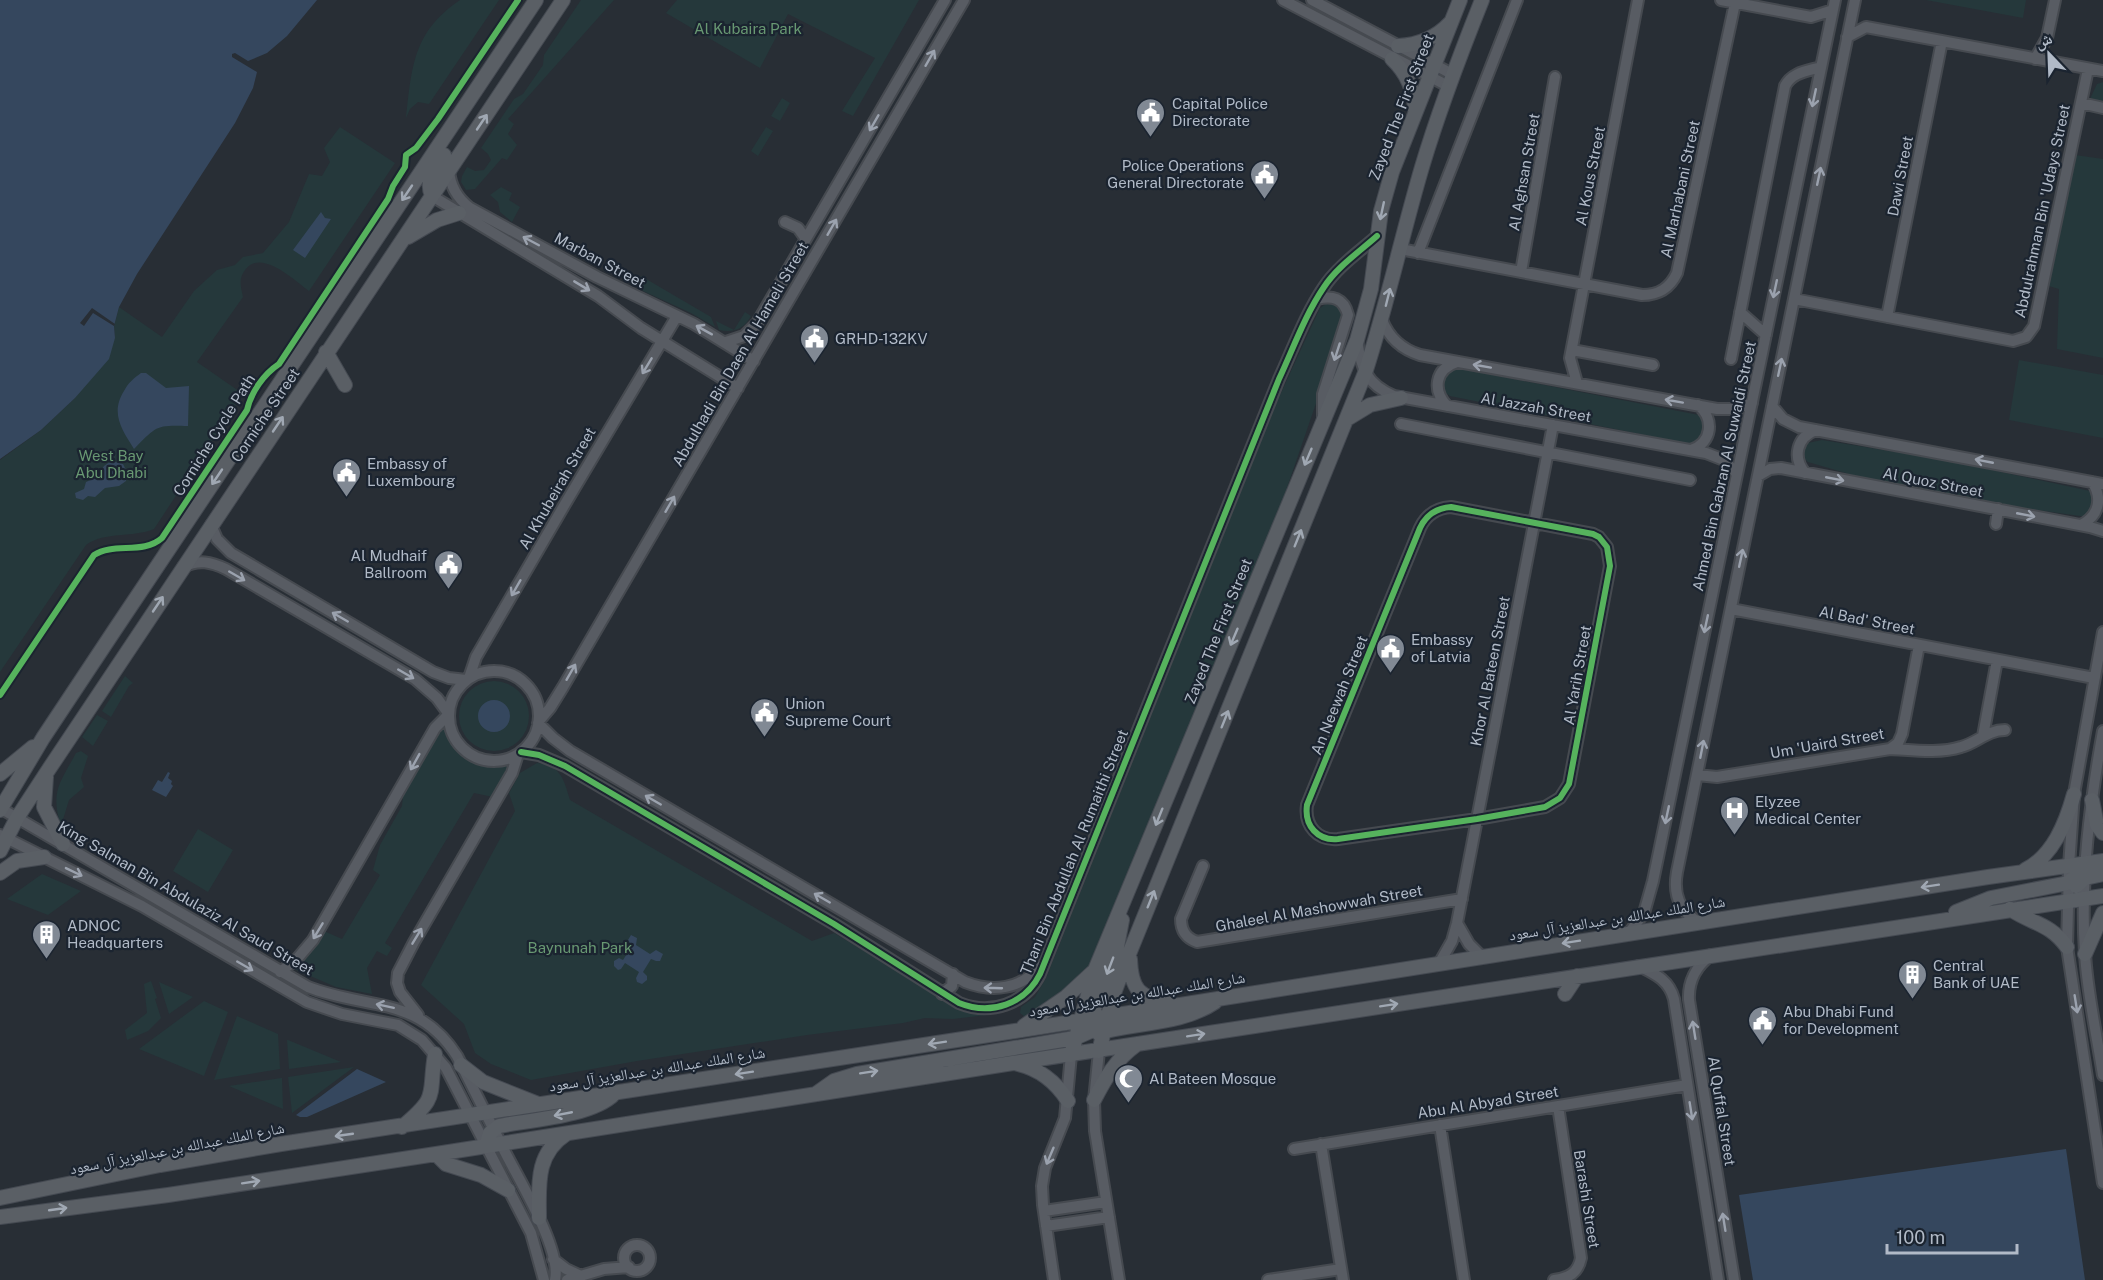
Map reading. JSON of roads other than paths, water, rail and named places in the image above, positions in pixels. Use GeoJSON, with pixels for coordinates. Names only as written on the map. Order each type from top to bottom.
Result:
{"type":"FeatureCollection","features":[{"type":"Feature","properties":{"kind":"main road","name":"Corniche Street"},"geometry":{"type":"LineString","coordinates":[[0,809],[43,738],[536,0]]}},
{"type":"Feature","properties":{"kind":"main road","name":"Corniche Street"},"geometry":{"type":"LineString","coordinates":[[0,851],[3,836],[563,0]]}},
{"type":"Feature","properties":{"kind":"main road","name":"Zayed The First Street"},"geometry":{"type":"LineString","coordinates":[[1071,1054],[1083,1036],[1095,970],[1357,340],[1371,289],[1381,211],[1392,172],[1460,0]]}},
{"type":"Feature","properties":{"kind":"main road"},"geometry":{"type":"LineString","coordinates":[[1100,1051],[1114,993],[1129,954],[1365,373],[1382,320],[1422,167],[1450,80],[1482,0]]}},
{"type":"Feature","properties":{"kind":"main road"},"geometry":{"type":"LineString","coordinates":[[1414,116],[1414,96],[1395,52],[1430,39],[1453,19]]}},
{"type":"Feature","properties":{"kind":"main road"},"geometry":{"type":"LineString","coordinates":[[432,196],[429,184],[431,174],[488,89],[495,75],[498,57]]}},
{"type":"Feature","properties":{"kind":"main road"},"geometry":{"type":"LineString","coordinates":[[404,240],[437,220],[459,213]]}},
{"type":"Feature","properties":{"kind":"main road"},"geometry":{"type":"LineString","coordinates":[[326,352],[345,385]]}},
{"type":"Feature","properties":{"kind":"main road"},"geometry":{"type":"LineString","coordinates":[[1347,419],[1370,405],[1401,398]]}},
{"type":"Feature","properties":{"kind":"main road"},"geometry":{"type":"LineString","coordinates":[[0,774],[43,738]]}},
{"type":"Feature","properties":{"kind":"main road"},"geometry":{"type":"LineString","coordinates":[[47,772],[44,807],[63,844]]}},
{"type":"Feature","properties":{"kind":"main road"},"geometry":{"type":"LineString","coordinates":[[2018,873],[2037,862],[2049,850],[2066,821],[2074,794]]}},
{"type":"Feature","properties":{"kind":"main road"},"geometry":{"type":"LineString","coordinates":[[2092,800],[2097,825],[2103,833]]}},
{"type":"Feature","properties":{"kind":"main road"},"geometry":{"type":"LineString","coordinates":[[0,873],[17,861],[44,857]]}},
{"type":"Feature","properties":{"kind":"main road","name":"شارع الملك عبدالله بن عبدالعزيز آل سعود"},"geometry":{"type":"LineString","coordinates":[[0,1198],[220,1155],[538,1104],[1015,1031],[1440,962],[2103,861]]}},
{"type":"Feature","properties":{"kind":"main road"},"geometry":{"type":"LineString","coordinates":[[1944,919],[1966,907],[1991,898],[2068,883],[2079,875],[2086,863]]}},
{"type":"Feature","properties":{"kind":"main road"},"geometry":{"type":"LineString","coordinates":[[2067,900],[2074,887],[2085,878],[2103,874]]}},
{"type":"Feature","properties":{"kind":"main road"},"geometry":{"type":"LineString","coordinates":[[0,1216],[168,1195],[1638,966],[2103,896]]}},
{"type":"Feature","properties":{"kind":"main road"},"geometry":{"type":"LineString","coordinates":[[1085,1019],[1116,952],[1121,927],[1121,909]]}},
{"type":"Feature","properties":{"kind":"main road"},"geometry":{"type":"LineString","coordinates":[[2010,909],[2026,919],[2053,930],[2067,947]]}},
{"type":"Feature","properties":{"kind":"main road"},"geometry":{"type":"LineString","coordinates":[[2085,954],[2103,914]]}},
{"type":"Feature","properties":{"kind":"main road"},"geometry":{"type":"LineString","coordinates":[[1129,954],[1131,978],[1141,993],[1152,999],[1182,1004]]}},
{"type":"Feature","properties":{"kind":"main road"},"geometry":{"type":"LineString","coordinates":[[1015,1031],[1066,997],[1095,970]]}},
{"type":"Feature","properties":{"kind":"main road"},"geometry":{"type":"LineString","coordinates":[[1565,994],[1577,976]]}},
{"type":"Feature","properties":{"kind":"main road"},"geometry":{"type":"LineString","coordinates":[[816,1094],[834,1081],[857,1074],[1083,1036],[1193,1013],[1221,998]]}},
{"type":"Feature","properties":{"kind":"main road"},"geometry":{"type":"LineString","coordinates":[[1083,1036],[1108,1015]]}},
{"type":"Feature","properties":{"kind":"main road"},"geometry":{"type":"LineString","coordinates":[[1083,1036],[1100,1051]]}},
{"type":"Feature","properties":{"kind":"main road"},"geometry":{"type":"LineString","coordinates":[[1094,1100],[1117,1063],[1138,1044]]}},
{"type":"Feature","properties":{"kind":"main road"},"geometry":{"type":"LineString","coordinates":[[402,1127],[422,1111],[429,1101],[435,1054]]}},
{"type":"Feature","properties":{"kind":"main road"},"geometry":{"type":"LineString","coordinates":[[1013,1063],[1044,1075],[1058,1087],[1068,1101]]}},
{"type":"Feature","properties":{"kind":"main road"},"geometry":{"type":"LineString","coordinates":[[461,1065],[483,1082],[538,1104]]}},
{"type":"Feature","properties":{"kind":"main road"},"geometry":{"type":"LineString","coordinates":[[486,1146],[487,1137],[494,1129],[586,1109],[602,1103],[616,1092]]}},
{"type":"Feature","properties":{"kind":"main road"},"geometry":{"type":"LineString","coordinates":[[539,1218],[539,1178],[542,1162],[552,1145],[570,1132]]}},
{"type":"Feature","properties":{"kind":"main road"},"geometry":{"type":"LineString","coordinates":[[436,1154],[446,1164],[481,1175],[508,1190]]}},
{"type":"Feature","properties":{"kind":"street","name":"Abdulhadi Bin Daen Al Hameli Street"},"geometry":{"type":"LineString","coordinates":[[726,342],[744,336],[757,323],[945,0]]}},
{"type":"Feature","properties":{"kind":"street","name":"Abdulhadi Bin Daen Al Hameli Street"},"geometry":{"type":"LineString","coordinates":[[538,722],[559,694],[964,0]]}},
{"type":"Feature","properties":{"kind":"street"},"geometry":{"type":"LineString","coordinates":[[1283,0],[1450,80]]}},
{"type":"Feature","properties":{"kind":"street"},"geometry":{"type":"LineString","coordinates":[[1312,0],[1395,52]]}},
{"type":"Feature","properties":{"kind":"street"},"geometry":{"type":"LineString","coordinates":[[1418,253],[1517,0]]}},
{"type":"Feature","properties":{"kind":"street","name":"Al Kous Street"},"geometry":{"type":"LineString","coordinates":[[1577,383],[1571,354],[1638,0]]}},
{"type":"Feature","properties":{"kind":"street"},"geometry":{"type":"LineString","coordinates":[[1722,0],[1811,17],[1828,33]]}},
{"type":"Feature","properties":{"kind":"street"},"geometry":{"type":"LineString","coordinates":[[2035,59],[2047,38],[2055,0]]}},
{"type":"Feature","properties":{"kind":"street","name":"Al Marhabani Street"},"geometry":{"type":"LineString","coordinates":[[1400,249],[1648,295],[1665,289],[1674,279],[1735,3]]}},
{"type":"Feature","properties":{"kind":"street"},"geometry":{"type":"LineString","coordinates":[[1811,17],[1834,5]]}},
{"type":"Feature","properties":{"kind":"street","name":"Ahmed Bin Gabran Al Suwaidi Street"},"geometry":{"type":"LineString","coordinates":[[1629,933],[1641,919],[1648,903],[1834,5]]}},
{"type":"Feature","properties":{"kind":"street"},"geometry":{"type":"LineString","coordinates":[[1854,5],[1866,27]]}},
{"type":"Feature","properties":{"kind":"street"},"geometry":{"type":"LineString","coordinates":[[1699,922],[1683,909],[1675,884],[1854,5]]}},
{"type":"Feature","properties":{"kind":"street"},"geometry":{"type":"LineString","coordinates":[[1847,37],[1866,27],[2103,71]]}},
{"type":"Feature","properties":{"kind":"street"},"geometry":{"type":"LineString","coordinates":[[2047,38],[2051,62]]}},
{"type":"Feature","properties":{"kind":"street","name":"Dawi Street"},"geometry":{"type":"LineString","coordinates":[[1887,317],[1942,41]]}},
{"type":"Feature","properties":{"kind":"street"},"geometry":{"type":"LineString","coordinates":[[1731,359],[1785,86],[1795,75],[1821,67]]}},
{"type":"Feature","properties":{"kind":"street","name":"Abdulrahman Bin 'Udays Street"},"geometry":{"type":"LineString","coordinates":[[1794,299],[2013,341],[2029,334],[2035,322],[2088,69]]}},
{"type":"Feature","properties":{"kind":"street","name":"Al Aghsan Street"},"geometry":{"type":"LineString","coordinates":[[1521,272],[1555,77]]}},
{"type":"Feature","properties":{"kind":"street"},"geometry":{"type":"LineString","coordinates":[[2081,103],[2103,108]]}},
{"type":"Feature","properties":{"kind":"street","name":"Marban Street"},"geometry":{"type":"LineString","coordinates":[[449,170],[456,193],[470,208],[597,277],[726,342],[754,361]]}},
{"type":"Feature","properties":{"kind":"street","name":"Marban Street"},"geometry":{"type":"LineString","coordinates":[[432,196],[598,296],[662,341],[738,388]]}},
{"type":"Feature","properties":{"kind":"street"},"geometry":{"type":"LineString","coordinates":[[1790,215],[1799,221],[1810,220]]}},
{"type":"Feature","properties":{"kind":"street"},"geometry":{"type":"LineString","coordinates":[[785,222],[798,228],[806,239]]}},
{"type":"Feature","properties":{"kind":"street","name":"Thani Bin Abdullah Al Rumaithi Street"},"geometry":{"type":"LineString","coordinates":[[519,753],[548,758],[565,766],[834,924],[959,1004],[988,1009],[1004,1006],[1018,999],[1032,987],[1040,974],[1280,379],[1317,299],[1333,276],[1377,236]]}},
{"type":"Feature","properties":{"kind":"street"},"geometry":{"type":"LineString","coordinates":[[1780,264],[1792,262],[1800,270]]}},
{"type":"Feature","properties":{"kind":"street"},"geometry":{"type":"LineString","coordinates":[[1317,299],[1336,298],[1345,307],[1348,315],[1323,394],[1323,421]]}},
{"type":"Feature","properties":{"kind":"street"},"geometry":{"type":"LineString","coordinates":[[1740,312],[1766,335]]}},
{"type":"Feature","properties":{"kind":"street","name":"Al Khubeirah Street"},"geometry":{"type":"LineString","coordinates":[[468,679],[476,657],[677,316]]}},
{"type":"Feature","properties":{"kind":"street","name":"Al Jazzah Street"},"geometry":{"type":"LineString","coordinates":[[1382,320],[1392,339],[1404,349],[1420,355],[1698,405],[1729,409],[1752,403]]}},
{"type":"Feature","properties":{"kind":"street"},"geometry":{"type":"LineString","coordinates":[[1357,340],[1365,373]]}},
{"type":"Feature","properties":{"kind":"street"},"geometry":{"type":"LineString","coordinates":[[1571,354],[1653,364]]}},
{"type":"Feature","properties":{"kind":"street","name":"Al Kous Street"},"geometry":{"type":"LineString","coordinates":[[1553,378],[1571,354]]}},
{"type":"Feature","properties":{"kind":"street"},"geometry":{"type":"LineString","coordinates":[[1448,406],[1438,393],[1438,378],[1444,369],[1458,362]]}},
{"type":"Feature","properties":{"kind":"street","name":"Al Jazzah Street"},"geometry":{"type":"LineString","coordinates":[[1365,373],[1380,389],[1401,398],[1691,450],[1718,457],[1729,464],[1737,474]]}},
{"type":"Feature","properties":{"kind":"street"},"geometry":{"type":"LineString","coordinates":[[1691,450],[1704,442],[1710,428],[1706,412],[1698,405]]}},
{"type":"Feature","properties":{"kind":"street","name":"Al Quoz Street"},"geometry":{"type":"LineString","coordinates":[[1772,406],[1788,423],[1817,430],[2098,483]]}},
{"type":"Feature","properties":{"kind":"street"},"geometry":{"type":"LineString","coordinates":[[1401,424],[1690,480]]}},
{"type":"Feature","properties":{"kind":"street","name":"Khor Al Bateen Street"},"geometry":{"type":"LineString","coordinates":[[1440,962],[1452,940],[1457,923],[1553,425]]}},
{"type":"Feature","properties":{"kind":"street"},"geometry":{"type":"LineString","coordinates":[[1805,473],[1798,460],[1798,446],[1808,434],[1817,430]]}},
{"type":"Feature","properties":{"kind":"street","name":"Al Quoz Street"},"geometry":{"type":"LineString","coordinates":[[1758,476],[1775,468],[2103,531]]}},
{"type":"Feature","properties":{"kind":"street"},"geometry":{"type":"LineString","coordinates":[[2081,525],[2093,517],[2097,508],[2098,483]]}},
{"type":"Feature","properties":{"kind":"street","name":"An Neewah Street"},"geometry":{"type":"LineString","coordinates":[[1477,819],[1333,840],[1313,831],[1306,811],[1426,518],[1440,508],[1451,507],[1534,524]]}},
{"type":"Feature","properties":{"kind":"street"},"geometry":{"type":"LineString","coordinates":[[1996,524],[1998,509]]}},
{"type":"Feature","properties":{"kind":"street","name":"Al Yarih Street"},"geometry":{"type":"LineString","coordinates":[[1477,819],[1551,805],[1564,794],[1571,778],[1610,566],[1609,554],[1604,542],[1593,534],[1534,524]]}},
{"type":"Feature","properties":{"kind":"street"},"geometry":{"type":"LineString","coordinates":[[211,525],[217,539],[231,553],[433,672],[449,678],[468,679]]}},
{"type":"Feature","properties":{"kind":"street"},"geometry":{"type":"LineString","coordinates":[[183,567],[203,562],[213,563],[226,569],[415,679],[437,698],[448,714],[454,738],[471,754],[494,761],[519,753]]}},
{"type":"Feature","properties":{"kind":"street","name":"Al Bad' Street"},"geometry":{"type":"LineString","coordinates":[[1731,609],[2094,678]]}},
{"type":"Feature","properties":{"kind":"street"},"geometry":{"type":"LineString","coordinates":[[2103,632],[2074,794],[2067,900],[2067,947],[2103,1183]]}},
{"type":"Feature","properties":{"kind":"street","name":"Um 'Uaird Street"},"geometry":{"type":"LineString","coordinates":[[1697,776],[1717,777],[1890,750],[1898,743],[1902,734],[1919,645]]}},
{"type":"Feature","properties":{"kind":"street"},"geometry":{"type":"LineString","coordinates":[[1983,736],[1997,660]]}},
{"type":"Feature","properties":{"kind":"street"},"geometry":{"type":"LineString","coordinates":[[280,972],[296,960],[313,940],[435,728],[448,714],[452,698],[468,679],[485,671],[502,671],[518,677],[530,689],[537,704],[538,722],[532,739],[519,753],[512,773],[414,942],[398,974],[397,983],[400,992],[424,1022]]}},
{"type":"Feature","properties":{"kind":"street","name":"Thani Bin Abdullah Al Rumaithi Street"},"geometry":{"type":"LineString","coordinates":[[538,722],[570,751],[953,974],[980,987],[1002,989],[1025,980],[1043,963]]}},
{"type":"Feature","properties":{"kind":"street"},"geometry":{"type":"LineString","coordinates":[[1890,750],[1954,749],[1995,730],[2005,730]]}},
{"type":"Feature","properties":{"kind":"street"},"geometry":{"type":"LineString","coordinates":[[2103,731],[2092,800],[2085,878],[2085,954],[2103,1075]]}},
{"type":"Feature","properties":{"kind":"street","name":"King Salman Bin Abdulaziz Al Saud Street"},"geometry":{"type":"LineString","coordinates":[[0,809],[280,972],[323,993],[390,1006],[412,1014],[424,1022],[445,1040],[461,1065],[494,1129],[539,1218],[553,1259],[557,1280]]}},
{"type":"Feature","properties":{"kind":"street","name":"King Salman Bin Abdulaziz Al Saud Street"},"geometry":{"type":"LineString","coordinates":[[3,836],[142,906],[296,997],[331,1011],[398,1025],[422,1040],[446,1068],[531,1233],[544,1280]]}},
{"type":"Feature","properties":{"kind":"street","name":"Ghaleel Al Mashowwah Street"},"geometry":{"type":"LineString","coordinates":[[1203,866],[1181,919],[1185,935],[1197,942],[1211,942],[1462,899]]}},
{"type":"Feature","properties":{"kind":"street"},"geometry":{"type":"LineString","coordinates":[[1457,923],[1465,939],[1481,956]]}},
{"type":"Feature","properties":{"kind":"street","name":"Al Quffal Street"},"geometry":{"type":"LineString","coordinates":[[1712,955],[1694,974],[1689,993],[1734,1280]]}},
{"type":"Feature","properties":{"kind":"street","name":"Al Quffal Street"},"geometry":{"type":"LineString","coordinates":[[1638,966],[1655,974],[1666,983],[1671,991],[1718,1280]]}},
{"type":"Feature","properties":{"kind":"street"},"geometry":{"type":"LineString","coordinates":[[942,994],[952,987],[953,974]]}},
{"type":"Feature","properties":{"kind":"street"},"geometry":{"type":"LineString","coordinates":[[1674,1004],[1682,1001],[1690,1005]]}},
{"type":"Feature","properties":{"kind":"street"},"geometry":{"type":"LineString","coordinates":[[1100,1051],[1094,1100],[1097,1146],[1119,1280]]}},
{"type":"Feature","properties":{"kind":"street","name":"Zayed The First Street"},"geometry":{"type":"LineString","coordinates":[[1054,1280],[1042,1186],[1045,1168],[1063,1126],[1068,1101],[1071,1054]]}},
{"type":"Feature","properties":{"kind":"street","name":"Abu Al Abyad Street"},"geometry":{"type":"LineString","coordinates":[[1293,1149],[1687,1085]]}},
{"type":"Feature","properties":{"kind":"street","name":"Barashi Street"},"geometry":{"type":"LineString","coordinates":[[1554,1280],[1571,1275],[1578,1268],[1581,1258],[1558,1106]]}},
{"type":"Feature","properties":{"kind":"street"},"geometry":{"type":"LineString","coordinates":[[1440,1125],[1464,1280]]}},
{"type":"Feature","properties":{"kind":"street"},"geometry":{"type":"LineString","coordinates":[[1268,1280],[1342,1274],[1321,1144]]}},
{"type":"Feature","properties":{"kind":"street"},"geometry":{"type":"LineString","coordinates":[[1044,1211],[1106,1202]]}},
{"type":"Feature","properties":{"kind":"street"},"geometry":{"type":"LineString","coordinates":[[1046,1226],[1109,1217]]}},
{"type":"Feature","properties":{"kind":"street"},"geometry":{"type":"LineString","coordinates":[[604,1269],[626,1253],[631,1246],[640,1245],[650,1257],[647,1265],[647,1280]]}},
{"type":"Feature","properties":{"kind":"street"},"geometry":{"type":"LineString","coordinates":[[626,1253],[625,1260],[640,1280]]}},
{"type":"Feature","properties":{"kind":"street"},"geometry":{"type":"LineString","coordinates":[[553,1259],[566,1269],[581,1275]]}},
{"type":"Feature","properties":{"kind":"street"},"geometry":{"type":"LineString","coordinates":[[567,1280],[604,1269],[640,1270],[647,1265]]}},
{"type":"Feature","properties":{"kind":"water"},"geometry":{"type":"Polygon","coordinates":[[[0,0],[317,0],[287,36],[267,53],[248,61],[235,53],[232,54],[232,57],[257,72],[253,88],[235,123],[137,274],[119,307],[114,326],[115,338],[109,359],[75,398],[41,430],[0,459],[0,0]]]}},
{"type":"Feature","properties":{"kind":"water"},"geometry":{"type":"Polygon","coordinates":[[[321,212],[325,218],[331,219],[305,258],[293,250],[321,212]]]}},
{"type":"Feature","properties":{"kind":"water"},"geometry":{"type":"Polygon","coordinates":[[[141,373],[146,373],[166,388],[189,386],[188,426],[157,428],[134,449],[119,421],[118,407],[127,386],[141,373]]]}},
{"type":"Feature","properties":{"kind":"water"},"geometry":{"type":"Polygon","coordinates":[[[111,461],[123,464],[127,472],[126,481],[119,486],[105,488],[95,497],[88,496],[83,500],[76,498],[75,493],[84,489],[86,482],[97,477],[104,466],[111,461]]]}},
{"type":"Feature","properties":{"kind":"water"},"geometry":{"type":"Polygon","coordinates":[[[494,700],[505,705],[510,716],[505,727],[494,732],[483,727],[478,716],[483,705],[494,700]]]}},
{"type":"Feature","properties":{"kind":"water"},"geometry":{"type":"Polygon","coordinates":[[[168,772],[170,773],[168,778],[172,781],[173,786],[166,797],[152,790],[158,780],[162,782],[168,772]]]}},
{"type":"Feature","properties":{"kind":"water"},"geometry":{"type":"Polygon","coordinates":[[[631,935],[637,938],[636,945],[650,954],[656,950],[663,954],[660,961],[651,959],[643,972],[647,980],[642,984],[637,982],[636,978],[639,972],[625,963],[618,970],[614,966],[614,961],[619,958],[623,960],[632,946],[628,940],[631,935]]]}},
{"type":"Feature","properties":{"kind":"water"},"geometry":{"type":"Polygon","coordinates":[[[357,1069],[386,1082],[307,1117],[296,1115],[357,1069]]]}},
{"type":"Feature","properties":{"kind":"water"},"geometry":{"type":"Polygon","coordinates":[[[2066,1149],[2085,1280],[1753,1280],[1739,1195],[2066,1149]]]}},
{"type":"Feature","properties":{"kind":"place","name":"Capital Police Directorate"},"geometry":{"type":"Point","coordinates":[1151,138]}},
{"type":"Feature","properties":{"kind":"place","name":"Police Operations General Directorate"},"geometry":{"type":"Point","coordinates":[1265,200]}},
{"type":"Feature","properties":{"kind":"place","name":"GRHD-132KV"},"geometry":{"type":"Point","coordinates":[814,364]}},
{"type":"Feature","properties":{"kind":"place","name":"Embassy of Luxembourg"},"geometry":{"type":"Point","coordinates":[346,498]}},
{"type":"Feature","properties":{"kind":"place","name":"Al Mudhaif Ballroom"},"geometry":{"type":"Point","coordinates":[448,590]}},
{"type":"Feature","properties":{"kind":"place","name":"Embassy of Latvia"},"geometry":{"type":"Point","coordinates":[1390,674]}},
{"type":"Feature","properties":{"kind":"place","name":"Union Supreme Court"},"geometry":{"type":"Point","coordinates":[764,738]}},
{"type":"Feature","properties":{"kind":"place","name":"Elyzee Medical Center"},"geometry":{"type":"Point","coordinates":[1734,836]}},
{"type":"Feature","properties":{"kind":"place","name":"ADNOC Headquarters"},"geometry":{"type":"Point","coordinates":[46,960]}},
{"type":"Feature","properties":{"kind":"place","name":"Central Bank of UAE"},"geometry":{"type":"Point","coordinates":[1912,1000]}},
{"type":"Feature","properties":{"kind":"place","name":"Abu Dhabi Fund for Development"},"geometry":{"type":"Point","coordinates":[1762,1046]}},
{"type":"Feature","properties":{"kind":"place","name":"Al Bateen Mosque"},"geometry":{"type":"Point","coordinates":[1128,1104]}},
{"type":"Feature","properties":{"kind":"park label","name":"Al Kubaira Park"},"geometry":{"type":"Point","coordinates":[748,28]}},
{"type":"Feature","properties":{"kind":"park label","name":"West Bay Abu Dhabi"},"geometry":{"type":"Point","coordinates":[111,464]}},
{"type":"Feature","properties":{"kind":"park label","name":"Baynunah Park"},"geometry":{"type":"Point","coordinates":[580,947]}}]}
